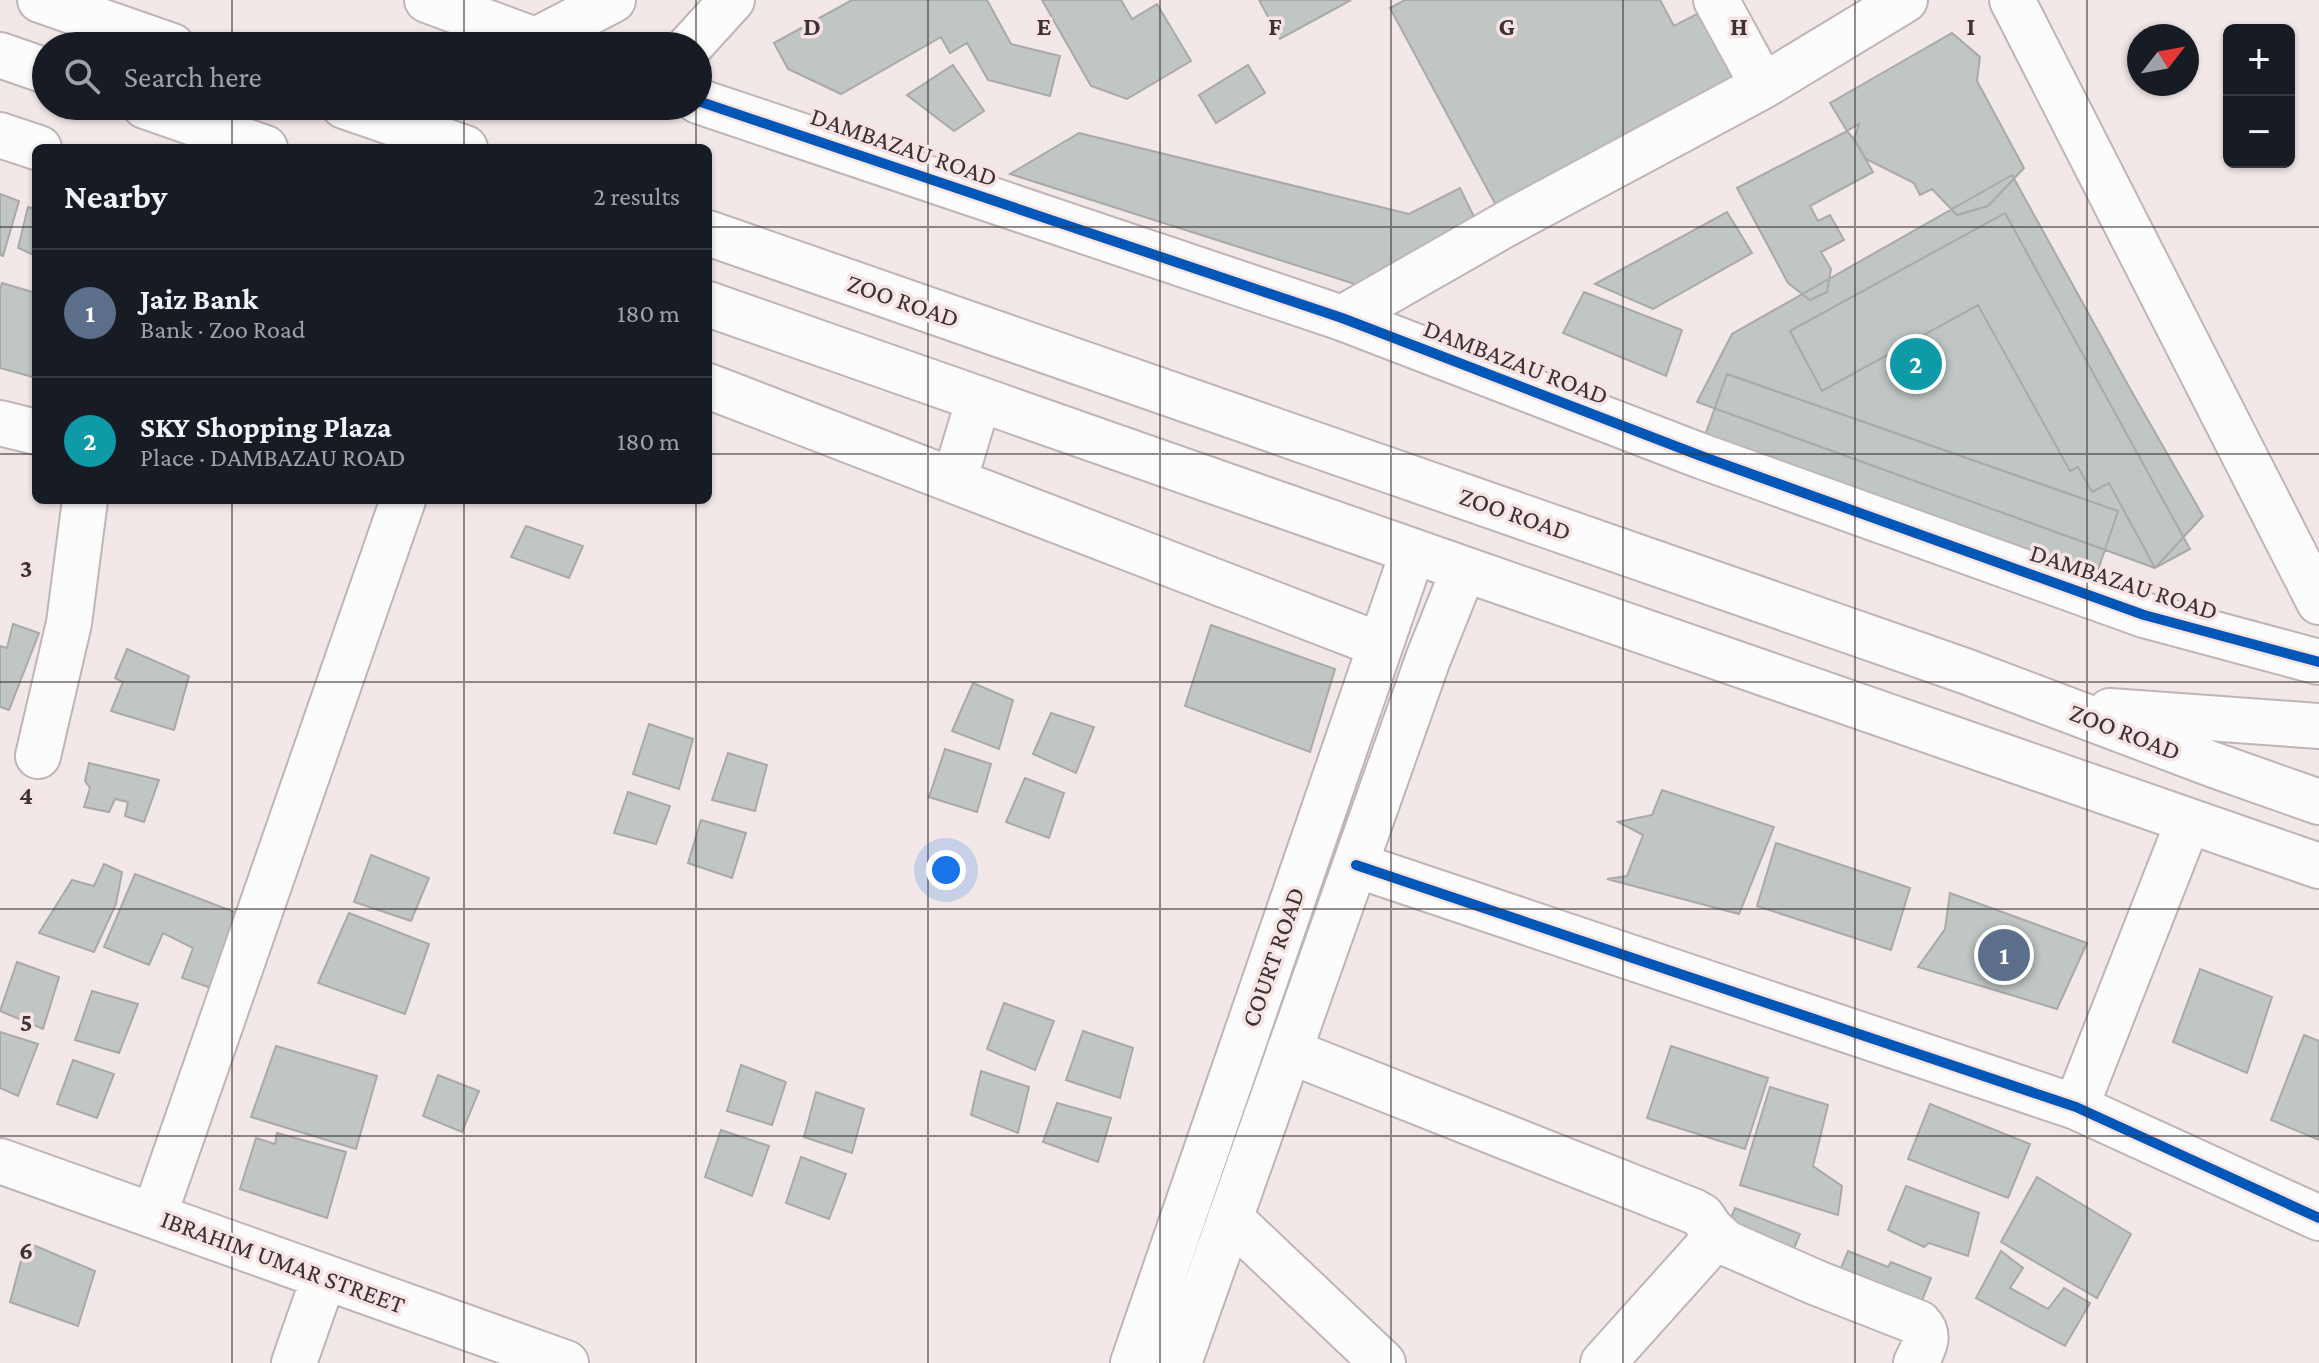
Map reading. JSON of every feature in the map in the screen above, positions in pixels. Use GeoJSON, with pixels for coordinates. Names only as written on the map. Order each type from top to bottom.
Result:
{"type":"FeatureCollection","features":[{"type":"Feature","properties":{"kind":"street"},"geometry":{"type":"LineString","coordinates":[[40,0],[132,32]]}},
{"type":"Feature","properties":{"kind":"street"},"geometry":{"type":"LineString","coordinates":[[427,0],[514,32]]}},
{"type":"Feature","properties":{"kind":"street"},"geometry":{"type":"LineString","coordinates":[[562,32],[613,0]]}},
{"type":"Feature","properties":{"kind":"street"},"geometry":{"type":"LineString","coordinates":[[703,32],[732,0]]}},
{"type":"Feature","properties":{"kind":"street"},"geometry":{"type":"LineString","coordinates":[[1716,0],[1763,86]]}},
{"type":"Feature","properties":{"kind":"street"},"geometry":{"type":"LineString","coordinates":[[1342,318],[1506,224],[1763,86],[1905,0]]}},
{"type":"Feature","properties":{"kind":"street"},"geometry":{"type":"LineString","coordinates":[[2012,0],[2319,602]]}},
{"type":"Feature","properties":{"kind":"street"},"geometry":{"type":"LineString","coordinates":[[0,55],[32,66]]}},
{"type":"Feature","properties":{"kind":"street","name":"DAMBAZAU ROAD"},"geometry":{"type":"LineString","coordinates":[[712,106],[1342,318],[1687,451],[2144,615],[2319,662]]}},
{"type":"Feature","properties":{"kind":"street"},"geometry":{"type":"LineString","coordinates":[[185,120],[254,144]]}},
{"type":"Feature","properties":{"kind":"street"},"geometry":{"type":"LineString","coordinates":[[384,120],[453,144]]}},
{"type":"Feature","properties":{"kind":"street"},"geometry":{"type":"LineString","coordinates":[[0,135],[32,146]]}},
{"type":"Feature","properties":{"kind":"street","name":"ZOO ROAD"},"geometry":{"type":"LineString","coordinates":[[712,234],[1965,671],[2319,802]]}},
{"type":"Feature","properties":{"kind":"street"},"geometry":{"type":"LineString","coordinates":[[712,305],[2319,866]]}},
{"type":"Feature","properties":{"kind":"street"},"geometry":{"type":"LineString","coordinates":[[712,388],[1380,645]]}},
{"type":"Feature","properties":{"kind":"street"},"geometry":{"type":"LineString","coordinates":[[954,481],[979,399]]}},
{"type":"Feature","properties":{"kind":"street"},"geometry":{"type":"LineString","coordinates":[[0,423],[32,431]]}},
{"type":"Feature","properties":{"kind":"street"},"geometry":{"type":"LineString","coordinates":[[38,756],[69,623],[84,504]]}},
{"type":"Feature","properties":{"kind":"street"},"geometry":{"type":"LineString","coordinates":[[154,1216],[402,504]]}},
{"type":"Feature","properties":{"kind":"street","name":"COURT ROAD"},"geometry":{"type":"LineString","coordinates":[[1133,1363],[1413,551]]}},
{"type":"Feature","properties":{"kind":"street","name":"COURT ROAD"},"geometry":{"type":"LineString","coordinates":[[1179,1363],[1428,659],[1464,569]]}},
{"type":"Feature","properties":{"kind":"street"},"geometry":{"type":"LineString","coordinates":[[2063,708],[2319,726]]}},
{"type":"Feature","properties":{"kind":"street"},"geometry":{"type":"LineString","coordinates":[[2076,1107],[2188,822]]}},
{"type":"Feature","properties":{"kind":"street"},"geometry":{"type":"LineString","coordinates":[[2238,838],[2319,897]]}},
{"type":"Feature","properties":{"kind":"street"},"geometry":{"type":"LineString","coordinates":[[1356,865],[2076,1107],[2319,1218]]}},
{"type":"Feature","properties":{"kind":"street"},"geometry":{"type":"LineString","coordinates":[[1289,1051],[1693,1211],[1702,1216],[1726,1243],[1919,1323],[1926,1333],[1926,1340],[1916,1363]]}},
{"type":"Feature","properties":{"kind":"street","name":"IBRAHIM UMAR STREET"},"geometry":{"type":"LineString","coordinates":[[0,1161],[566,1363]]}},
{"type":"Feature","properties":{"kind":"street"},"geometry":{"type":"LineString","coordinates":[[1230,1218],[1383,1363]]}},
{"type":"Feature","properties":{"kind":"street"},"geometry":{"type":"LineString","coordinates":[[1603,1363],[1717,1236]]}},
{"type":"Feature","properties":{"kind":"street"},"geometry":{"type":"LineString","coordinates":[[294,1363],[324,1277]]}},
{"type":"Feature","properties":{"kind":"building"},"geometry":{"type":"Polygon","coordinates":[[[852,0],[987,0],[1011,44],[1060,56],[1050,96],[988,80],[967,43],[950,53],[941,37],[841,94],[788,69],[774,43],[852,0]]]}},
{"type":"Feature","properties":{"kind":"building"},"geometry":{"type":"Polygon","coordinates":[[[1042,0],[1121,0],[1132,19],[1157,4],[1191,61],[1127,99],[1091,86],[1042,0]]]}},
{"type":"Feature","properties":{"kind":"building"},"geometry":{"type":"Polygon","coordinates":[[[1259,0],[1351,0],[1280,39],[1259,0]]]}},
{"type":"Feature","properties":{"kind":"building"},"geometry":{"type":"Polygon","coordinates":[[[1405,0],[1660,0],[1674,26],[1718,3],[1763,86],[1506,224],[1390,8],[1405,0]]]}},
{"type":"Feature","properties":{"kind":"building"},"geometry":{"type":"Polygon","coordinates":[[[1952,33],[1980,57],[1977,81],[2024,168],[1988,206],[1957,215],[1932,189],[1920,195],[1914,183],[1866,159],[1854,139],[1859,124],[1847,131],[1830,103],[1952,33]]]}},
{"type":"Feature","properties":{"kind":"building"},"geometry":{"type":"Polygon","coordinates":[[[953,65],[984,111],[954,131],[907,95],[953,65]]]}},
{"type":"Feature","properties":{"kind":"building"},"geometry":{"type":"Polygon","coordinates":[[[1248,65],[1265,93],[1216,123],[1199,95],[1248,65]]]}},
{"type":"Feature","properties":{"kind":"building"},"geometry":{"type":"Polygon","coordinates":[[[1847,131],[1873,172],[1810,206],[1818,221],[1830,215],[1844,240],[1821,252],[1831,269],[1827,292],[1810,300],[1788,283],[1737,188],[1847,131]]]}},
{"type":"Feature","properties":{"kind":"building"},"geometry":{"type":"Polygon","coordinates":[[[1079,133],[1409,214],[1460,188],[1480,229],[1364,287],[1010,174],[1079,133]]]}},
{"type":"Feature","properties":{"kind":"building"},"geometry":{"type":"Polygon","coordinates":[[[2012,175],[2203,516],[2155,568],[1697,402],[1732,334],[2012,175]]]}},
{"type":"Feature","properties":{"kind":"building"},"geometry":{"type":"Polygon","coordinates":[[[0,194],[19,201],[3,256],[0,255],[0,194]]]}},
{"type":"Feature","properties":{"kind":"building"},"geometry":{"type":"Polygon","coordinates":[[[28,207],[32,208],[32,254],[18,248],[28,207]]]}},
{"type":"Feature","properties":{"kind":"building"},"geometry":{"type":"Polygon","coordinates":[[[1727,212],[1752,253],[1653,309],[1595,284],[1727,212]]]}},
{"type":"Feature","properties":{"kind":"building"},"geometry":{"type":"Polygon","coordinates":[[[2005,213],[2190,549],[2155,568],[2109,483],[2092,492],[2078,467],[2070,471],[1978,305],[1822,391],[1790,331],[2005,213]]]}},
{"type":"Feature","properties":{"kind":"building"},"geometry":{"type":"Polygon","coordinates":[[[2,283],[32,292],[32,377],[0,368],[2,283]]]}},
{"type":"Feature","properties":{"kind":"building"},"geometry":{"type":"Polygon","coordinates":[[[1584,292],[1682,330],[1666,376],[1563,333],[1584,292]]]}},
{"type":"Feature","properties":{"kind":"building"},"geometry":{"type":"Polygon","coordinates":[[[1727,374],[2118,511],[2094,582],[1702,444],[1727,374]]]}},
{"type":"Feature","properties":{"kind":"building"},"geometry":{"type":"Polygon","coordinates":[[[526,526],[583,546],[569,578],[511,557],[526,526]]]}},
{"type":"Feature","properties":{"kind":"building"},"geometry":{"type":"Polygon","coordinates":[[[13,624],[39,633],[9,710],[0,707],[0,646],[7,648],[13,624]]]}},
{"type":"Feature","properties":{"kind":"building"},"geometry":{"type":"Polygon","coordinates":[[[1211,625],[1335,669],[1310,752],[1185,706],[1211,625]]]}},
{"type":"Feature","properties":{"kind":"building"},"geometry":{"type":"Polygon","coordinates":[[[127,649],[189,676],[174,730],[111,711],[123,682],[115,678],[127,649]]]}},
{"type":"Feature","properties":{"kind":"building"},"geometry":{"type":"Polygon","coordinates":[[[973,683],[1013,700],[999,749],[952,731],[973,683]]]}},
{"type":"Feature","properties":{"kind":"building"},"geometry":{"type":"Polygon","coordinates":[[[1051,713],[1094,727],[1076,773],[1033,754],[1051,713]]]}},
{"type":"Feature","properties":{"kind":"building"},"geometry":{"type":"Polygon","coordinates":[[[649,724],[693,739],[679,789],[633,774],[649,724]]]}},
{"type":"Feature","properties":{"kind":"building"},"geometry":{"type":"Polygon","coordinates":[[[945,749],[991,764],[977,812],[929,797],[945,749]]]}},
{"type":"Feature","properties":{"kind":"building"},"geometry":{"type":"Polygon","coordinates":[[[728,753],[767,765],[755,811],[712,800],[728,753]]]}},
{"type":"Feature","properties":{"kind":"building"},"geometry":{"type":"Polygon","coordinates":[[[89,763],[159,780],[144,822],[125,816],[128,802],[115,799],[109,812],[84,807],[90,788],[85,781],[89,763]]]}},
{"type":"Feature","properties":{"kind":"building"},"geometry":{"type":"Polygon","coordinates":[[[1025,778],[1064,793],[1049,838],[1006,822],[1025,778]]]}},
{"type":"Feature","properties":{"kind":"building"},"geometry":{"type":"Polygon","coordinates":[[[1662,790],[1774,827],[1739,914],[1607,879],[1627,876],[1643,835],[1618,822],[1652,815],[1662,790]]]}},
{"type":"Feature","properties":{"kind":"building"},"geometry":{"type":"Polygon","coordinates":[[[628,792],[670,806],[656,844],[614,833],[628,792]]]}},
{"type":"Feature","properties":{"kind":"building"},"geometry":{"type":"Polygon","coordinates":[[[701,820],[746,833],[732,878],[688,863],[701,820]]]}},
{"type":"Feature","properties":{"kind":"building"},"geometry":{"type":"Polygon","coordinates":[[[1776,843],[1910,888],[1891,950],[1757,906],[1776,843]]]}},
{"type":"Feature","properties":{"kind":"building"},"geometry":{"type":"Polygon","coordinates":[[[371,855],[429,878],[411,921],[354,902],[371,855]]]}},
{"type":"Feature","properties":{"kind":"building"},"geometry":{"type":"Polygon","coordinates":[[[104,864],[122,872],[116,904],[94,952],[39,933],[72,880],[94,886],[104,864]]]}},
{"type":"Feature","properties":{"kind":"building"},"geometry":{"type":"Polygon","coordinates":[[[135,874],[245,916],[217,990],[182,978],[193,948],[163,933],[149,965],[104,947],[135,874]]]}},
{"type":"Feature","properties":{"kind":"building"},"geometry":{"type":"Polygon","coordinates":[[[1950,893],[2087,943],[2057,1009],[1918,967],[1945,929],[1950,893]]]}},
{"type":"Feature","properties":{"kind":"building"},"geometry":{"type":"Polygon","coordinates":[[[349,913],[429,944],[405,1014],[318,983],[349,913]]]}},
{"type":"Feature","properties":{"kind":"building"},"geometry":{"type":"Polygon","coordinates":[[[17,962],[59,977],[43,1029],[0,1011],[17,962]]]}},
{"type":"Feature","properties":{"kind":"building"},"geometry":{"type":"Polygon","coordinates":[[[2200,969],[2272,997],[2247,1073],[2173,1042],[2200,969]]]}},
{"type":"Feature","properties":{"kind":"building"},"geometry":{"type":"Polygon","coordinates":[[[92,991],[138,1004],[119,1053],[75,1040],[92,991]]]}},
{"type":"Feature","properties":{"kind":"building"},"geometry":{"type":"Polygon","coordinates":[[[1004,1003],[1054,1021],[1035,1070],[987,1049],[1004,1003]]]}},
{"type":"Feature","properties":{"kind":"building"},"geometry":{"type":"Polygon","coordinates":[[[1083,1031],[1133,1048],[1120,1098],[1066,1080],[1083,1031]]]}},
{"type":"Feature","properties":{"kind":"building"},"geometry":{"type":"Polygon","coordinates":[[[0,1032],[38,1044],[18,1096],[0,1088],[0,1032]]]}},
{"type":"Feature","properties":{"kind":"building"},"geometry":{"type":"Polygon","coordinates":[[[2304,1035],[2319,1041],[2319,1140],[2271,1120],[2304,1035]]]}},
{"type":"Feature","properties":{"kind":"building"},"geometry":{"type":"Polygon","coordinates":[[[276,1046],[377,1076],[356,1149],[251,1117],[276,1046]]]}},
{"type":"Feature","properties":{"kind":"building"},"geometry":{"type":"Polygon","coordinates":[[[1671,1046],[1768,1078],[1745,1149],[1647,1118],[1671,1046]]]}},
{"type":"Feature","properties":{"kind":"building"},"geometry":{"type":"Polygon","coordinates":[[[73,1060],[114,1074],[97,1118],[57,1104],[73,1060]]]}},
{"type":"Feature","properties":{"kind":"building"},"geometry":{"type":"Polygon","coordinates":[[[741,1065],[786,1082],[772,1125],[727,1111],[741,1065]]]}},
{"type":"Feature","properties":{"kind":"building"},"geometry":{"type":"Polygon","coordinates":[[[981,1071],[1029,1087],[1018,1133],[971,1115],[981,1071]]]}},
{"type":"Feature","properties":{"kind":"building"},"geometry":{"type":"Polygon","coordinates":[[[438,1075],[479,1091],[462,1132],[423,1116],[438,1075]]]}},
{"type":"Feature","properties":{"kind":"building"},"geometry":{"type":"Polygon","coordinates":[[[1770,1087],[1828,1105],[1813,1166],[1842,1186],[1838,1215],[1740,1185],[1770,1087]]]}},
{"type":"Feature","properties":{"kind":"building"},"geometry":{"type":"Polygon","coordinates":[[[816,1092],[864,1109],[852,1153],[804,1137],[816,1092]]]}},
{"type":"Feature","properties":{"kind":"building"},"geometry":{"type":"Polygon","coordinates":[[[1057,1103],[1111,1118],[1098,1162],[1043,1142],[1057,1103]]]}},
{"type":"Feature","properties":{"kind":"building"},"geometry":{"type":"Polygon","coordinates":[[[1930,1104],[2030,1144],[2008,1198],[1908,1159],[1930,1104]]]}},
{"type":"Feature","properties":{"kind":"building"},"geometry":{"type":"Polygon","coordinates":[[[721,1130],[769,1146],[752,1196],[705,1177],[721,1130]]]}},
{"type":"Feature","properties":{"kind":"building"},"geometry":{"type":"Polygon","coordinates":[[[277,1133],[346,1152],[327,1218],[240,1189],[256,1138],[275,1144],[277,1133]]]}},
{"type":"Feature","properties":{"kind":"building"},"geometry":{"type":"Polygon","coordinates":[[[801,1157],[846,1174],[829,1219],[786,1203],[801,1157]]]}},
{"type":"Feature","properties":{"kind":"building"},"geometry":{"type":"Polygon","coordinates":[[[2037,1177],[2131,1234],[2097,1298],[2001,1242],[2037,1177]]]}},
{"type":"Feature","properties":{"kind":"building"},"geometry":{"type":"Polygon","coordinates":[[[1906,1186],[1979,1213],[1968,1256],[1929,1243],[1924,1247],[1888,1230],[1906,1186]]]}},
{"type":"Feature","properties":{"kind":"building"},"geometry":{"type":"Polygon","coordinates":[[[1735,1208],[1800,1234],[1788,1263],[1723,1237],[1735,1208]]]}},
{"type":"Feature","properties":{"kind":"building"},"geometry":{"type":"Polygon","coordinates":[[[26,1242],[95,1271],[78,1326],[10,1302],[26,1242]]]}},
{"type":"Feature","properties":{"kind":"building"},"geometry":{"type":"Polygon","coordinates":[[[1848,1251],[1888,1267],[1891,1262],[1931,1278],[1915,1318],[1821,1265],[1823,1261],[1841,1268],[1848,1251]]]}},
{"type":"Feature","properties":{"kind":"building"},"geometry":{"type":"Polygon","coordinates":[[[2001,1251],[2023,1268],[2010,1288],[2048,1309],[2064,1288],[2090,1303],[2065,1346],[1976,1298],[2001,1251]]]}},
{"type":"Feature","properties":{"kind":"cycle path"},"geometry":{"type":"LineString","coordinates":[[712,106],[1342,318],[1701,456],[2144,615],[2319,662]]}},
{"type":"Feature","properties":{"kind":"cycle path"},"geometry":{"type":"LineString","coordinates":[[1356,865],[2076,1107],[2319,1218]]}},
{"type":"Feature","properties":{"kind":"place","name":"SKY Shopping Plaza"},"geometry":{"type":"Point","coordinates":[1916,364]}},
{"type":"Feature","properties":{"kind":"place","name":"Jaiz Bank"},"geometry":{"type":"Point","coordinates":[2004,955]}}]}
